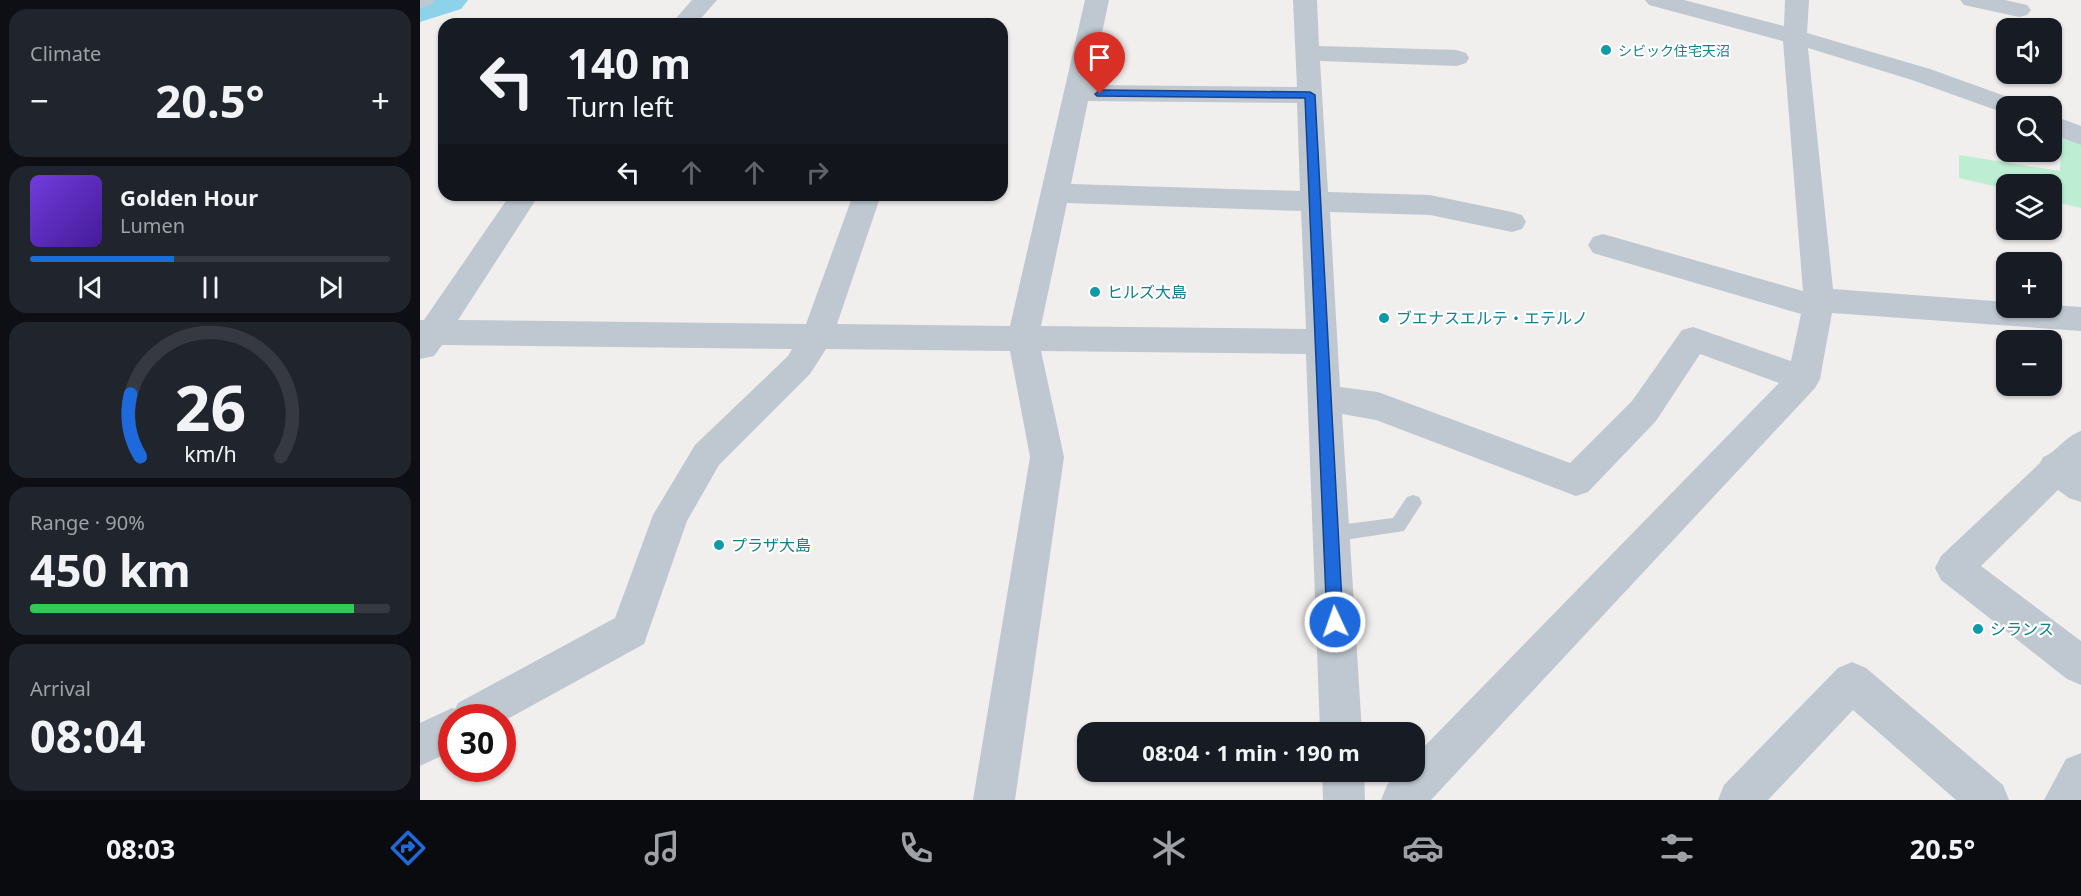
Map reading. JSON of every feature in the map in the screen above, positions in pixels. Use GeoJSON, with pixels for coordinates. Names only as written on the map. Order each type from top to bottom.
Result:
{"type":"FeatureCollection","features":[{"type":"Feature","properties":{"kind":"street"},"geometry":{"type":"LineString","coordinates":[[688,18],[705,0]]}},
{"type":"Feature","properties":{"kind":"street"},"geometry":{"type":"LineString","coordinates":[[994,800],[1047,457],[1023,339],[1097,0]]}},
{"type":"Feature","properties":{"kind":"street"},"geometry":{"type":"LineString","coordinates":[[1305,0],[1340,722]]}},
{"type":"Feature","properties":{"kind":"street"},"geometry":{"type":"LineString","coordinates":[[1657,0],[1795,36],[1953,85],[1996,102]]}},
{"type":"Feature","properties":{"kind":"street"},"geometry":{"type":"LineString","coordinates":[[1402,800],[1804,379],[1819,304],[1795,36],[1797,0]]}},
{"type":"Feature","properties":{"kind":"street"},"geometry":{"type":"LineString","coordinates":[[1972,0],[2019,13]]}},
{"type":"Feature","properties":{"kind":"street"},"geometry":{"type":"LineString","coordinates":[[1308,53],[1457,58]]}},
{"type":"Feature","properties":{"kind":"street"},"geometry":{"type":"LineString","coordinates":[[1077,93],[1310,95]]}},
{"type":"Feature","properties":{"kind":"street"},"geometry":{"type":"LineString","coordinates":[[2062,128],[2081,136]]}},
{"type":"Feature","properties":{"kind":"street"},"geometry":{"type":"LineString","coordinates":[[1055,193],[1430,205],[1512,222]]}},
{"type":"Feature","properties":{"kind":"street"},"geometry":{"type":"LineString","coordinates":[[424,339],[521,201]]}},
{"type":"Feature","properties":{"kind":"street"},"geometry":{"type":"LineString","coordinates":[[496,704],[630,631],[671,515],[707,455],[799,365],[817,337],[865,201]]}},
{"type":"Feature","properties":{"kind":"street"},"geometry":{"type":"LineString","coordinates":[[1604,245],[1819,304],[2081,319]]}},
{"type":"Feature","properties":{"kind":"street"},"geometry":{"type":"LineString","coordinates":[[424,339],[817,337],[1322,342]]}},
{"type":"Feature","properties":{"kind":"street"},"geometry":{"type":"LineString","coordinates":[[1323,398],[1378,406],[1576,481],[1644,411],[1693,339],[1804,379]]}},
{"type":"Feature","properties":{"kind":"street"},"geometry":{"type":"LineString","coordinates":[[2072,467],[1954,568],[2081,665]]}},
{"type":"Feature","properties":{"kind":"street"},"geometry":{"type":"LineString","coordinates":[[1738,800],[1852,682],[1988,800]]}},
{"type":"Feature","properties":{"kind":"street"},"geometry":{"type":"LineString","coordinates":[[420,745],[438,735]]}},
{"type":"Feature","properties":{"kind":"street"},"geometry":{"type":"LineString","coordinates":[[2066,800],[2081,774]]}},
{"type":"Feature","properties":{"kind":"street"},"geometry":{"type":"LineString","coordinates":[[1343,782],[1344,800]]}},
{"type":"Feature","properties":{"kind":"lane"},"geometry":{"type":"LineString","coordinates":[[1331,534],[1398,525],[1413,503]]}},
{"type":"Feature","properties":{"kind":"green space"},"geometry":{"type":"Polygon","coordinates":[[[2062,136],[2081,144],[2081,208],[2062,203],[2062,174],[1996,174],[1996,186],[1959,178],[1959,155],[1996,162],[2060,171],[2062,136]]]}},
{"type":"Feature","properties":{"kind":"waterway"},"geometry":{"type":"LineString","coordinates":[[420,9],[446,0]]}},
{"type":"Feature","properties":{"kind":"place","name":"シビック住宅天沼"},"geometry":{"type":"Point","coordinates":[1606,50]}},
{"type":"Feature","properties":{"kind":"place","name":"ヒルズ大島"},"geometry":{"type":"Point","coordinates":[1095,292]}},
{"type":"Feature","properties":{"kind":"place","name":"ブエナスエルテ・エテルノ"},"geometry":{"type":"Point","coordinates":[1384,318]}},
{"type":"Feature","properties":{"kind":"place","name":"プラザ大島"},"geometry":{"type":"Point","coordinates":[719,545]}},
{"type":"Feature","properties":{"kind":"place","name":"シランス"},"geometry":{"type":"Point","coordinates":[1978,629]}},
{"type":"Feature","properties":{"kind":"route"},"geometry":{"type":"LineString","coordinates":[[1100,94],[1310,95],[1335,622]]}}]}
